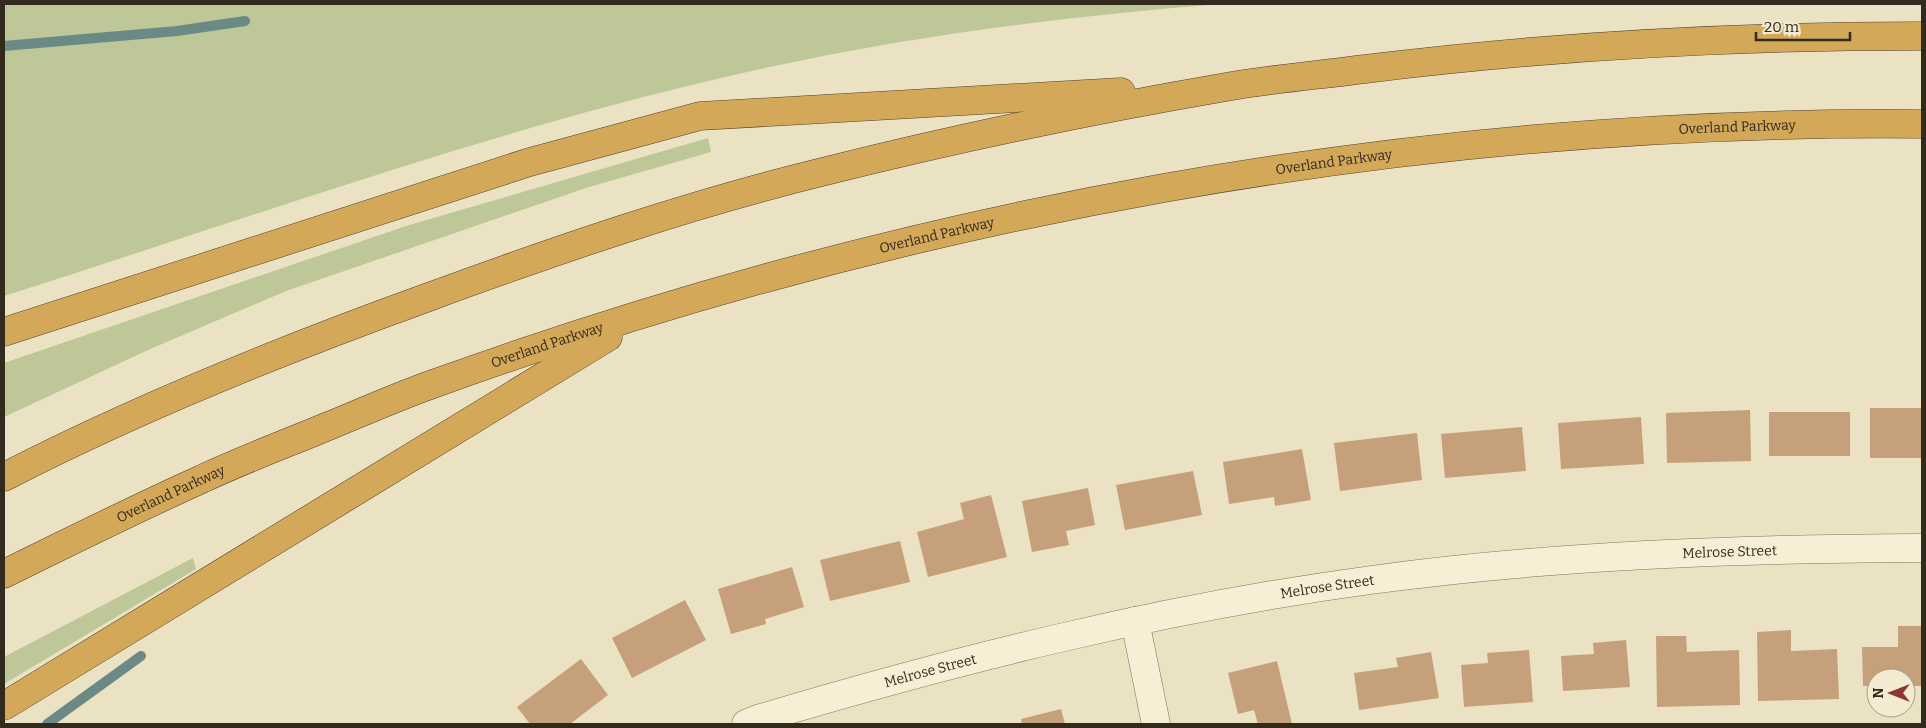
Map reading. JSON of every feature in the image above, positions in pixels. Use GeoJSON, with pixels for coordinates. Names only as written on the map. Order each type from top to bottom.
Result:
{"type":"FeatureCollection","features":[{"type":"Feature","properties":{"kind":"highway"},"geometry":{"type":"LineString","coordinates":[[4,477],[81,437],[222,377],[355,324],[515,266],[660,219],[832,169],[1016,126],[1230,86],[1460,57],[1588,46],[1753,39],[1922,36]]}},
{"type":"Feature","properties":{"kind":"highway"},"geometry":{"type":"LineString","coordinates":[[4,332],[530,162],[700,116],[1230,86]]}},
{"type":"Feature","properties":{"kind":"highway","name":"Overland Parkway"},"geometry":{"type":"LineString","coordinates":[[4,574],[206,477],[421,388],[650,311],[872,249],[1042,210],[1232,176],[1398,153],[1531,139],[1724,127],[1827,123],[1922,124]]}},
{"type":"Feature","properties":{"kind":"highway"},"geometry":{"type":"LineString","coordinates":[[4,706],[650,311]]}},
{"type":"Feature","properties":{"kind":"street","name":"Melrose Street"},"geometry":{"type":"LineString","coordinates":[[746,724],[758,718],[878,683],[1036,642],[1273,595],[1372,580],[1521,563],[1681,552],[1922,548]]}},
{"type":"Feature","properties":{"kind":"street"},"geometry":{"type":"LineString","coordinates":[[1135,621],[1156,724]]}},
{"type":"Feature","properties":{"kind":"green space"},"geometry":{"type":"Polygon","coordinates":[[[4,4],[1221,4],[1106,14],[935,36],[821,56],[669,91],[573,116],[382,173],[4,296],[4,4]]]}},
{"type":"Feature","properties":{"kind":"green space"},"geometry":{"type":"Polygon","coordinates":[[[708,138],[711,152],[589,187],[286,291],[148,350],[4,417],[4,363],[406,226],[708,138]]]}},
{"type":"Feature","properties":{"kind":"green space"},"geometry":{"type":"Polygon","coordinates":[[[193,558],[196,569],[4,684],[4,657],[193,558]]]}},
{"type":"Feature","properties":{"kind":"building"},"geometry":{"type":"Polygon","coordinates":[[[1870,408],[1922,408],[1922,458],[1870,458],[1870,408]]]}},
{"type":"Feature","properties":{"kind":"building"},"geometry":{"type":"Polygon","coordinates":[[[1750,410],[1751,461],[1667,463],[1666,413],[1750,410]]]}},
{"type":"Feature","properties":{"kind":"building"},"geometry":{"type":"Polygon","coordinates":[[[1769,412],[1850,412],[1850,456],[1769,456],[1769,412]]]}},
{"type":"Feature","properties":{"kind":"building"},"geometry":{"type":"Polygon","coordinates":[[[1641,417],[1644,464],[1561,469],[1558,423],[1641,417]]]}},
{"type":"Feature","properties":{"kind":"building"},"geometry":{"type":"Polygon","coordinates":[[[1522,427],[1526,471],[1445,478],[1441,434],[1522,427]]]}},
{"type":"Feature","properties":{"kind":"building"},"geometry":{"type":"Polygon","coordinates":[[[1417,433],[1422,480],[1340,491],[1334,443],[1417,433]]]}},
{"type":"Feature","properties":{"kind":"building"},"geometry":{"type":"Polygon","coordinates":[[[1302,449],[1311,500],[1275,506],[1274,497],[1229,504],[1223,462],[1302,449]]]}},
{"type":"Feature","properties":{"kind":"building"},"geometry":{"type":"Polygon","coordinates":[[[1193,471],[1202,515],[1125,530],[1116,485],[1193,471]]]}},
{"type":"Feature","properties":{"kind":"building"},"geometry":{"type":"Polygon","coordinates":[[[1088,488],[1095,525],[1066,531],[1069,545],[1032,552],[1022,501],[1088,488]]]}},
{"type":"Feature","properties":{"kind":"building"},"geometry":{"type":"Polygon","coordinates":[[[991,495],[1007,557],[928,577],[917,532],[964,519],[960,503],[991,495]]]}},
{"type":"Feature","properties":{"kind":"building"},"geometry":{"type":"Polygon","coordinates":[[[900,541],[910,582],[830,601],[820,560],[900,541]]]}},
{"type":"Feature","properties":{"kind":"building"},"geometry":{"type":"Polygon","coordinates":[[[792,567],[804,607],[765,619],[766,624],[731,634],[718,589],[792,567]]]}},
{"type":"Feature","properties":{"kind":"building"},"geometry":{"type":"Polygon","coordinates":[[[685,600],[706,640],[632,678],[612,638],[685,600]]]}},
{"type":"Feature","properties":{"kind":"building"},"geometry":{"type":"Polygon","coordinates":[[[1898,626],[1922,626],[1922,686],[1916,686],[1916,668],[1866,668],[1866,686],[1863,686],[1862,647],[1898,647],[1898,626]]]}},
{"type":"Feature","properties":{"kind":"building"},"geometry":{"type":"Polygon","coordinates":[[[1791,630],[1791,651],[1837,649],[1839,699],[1758,701],[1757,632],[1791,630]]]}},
{"type":"Feature","properties":{"kind":"building"},"geometry":{"type":"Polygon","coordinates":[[[1656,636],[1686,636],[1687,652],[1739,650],[1740,705],[1657,707],[1656,636]]]}},
{"type":"Feature","properties":{"kind":"building"},"geometry":{"type":"Polygon","coordinates":[[[1626,640],[1630,687],[1563,691],[1561,656],[1594,654],[1593,643],[1626,640]]]}},
{"type":"Feature","properties":{"kind":"building"},"geometry":{"type":"Polygon","coordinates":[[[1529,650],[1533,702],[1464,707],[1461,665],[1488,663],[1487,653],[1529,650]]]}},
{"type":"Feature","properties":{"kind":"building"},"geometry":{"type":"Polygon","coordinates":[[[1431,652],[1439,698],[1359,710],[1354,673],[1398,667],[1396,658],[1431,652]]]}},
{"type":"Feature","properties":{"kind":"building"},"geometry":{"type":"Polygon","coordinates":[[[581,659],[608,695],[570,724],[530,724],[517,707],[581,659]]]}},
{"type":"Feature","properties":{"kind":"building"},"geometry":{"type":"Polygon","coordinates":[[[1277,661],[1292,724],[1258,724],[1254,710],[1238,714],[1228,673],[1277,661]]]}},
{"type":"Feature","properties":{"kind":"building"},"geometry":{"type":"Polygon","coordinates":[[[1061,709],[1065,724],[1022,724],[1021,719],[1061,709]]]}},
{"type":"Feature","properties":{"kind":"waterway"},"geometry":{"type":"LineString","coordinates":[[4,46],[177,31],[245,21]]}},
{"type":"Feature","properties":{"kind":"waterway"},"geometry":{"type":"LineString","coordinates":[[47,724],[141,656]]}}]}
